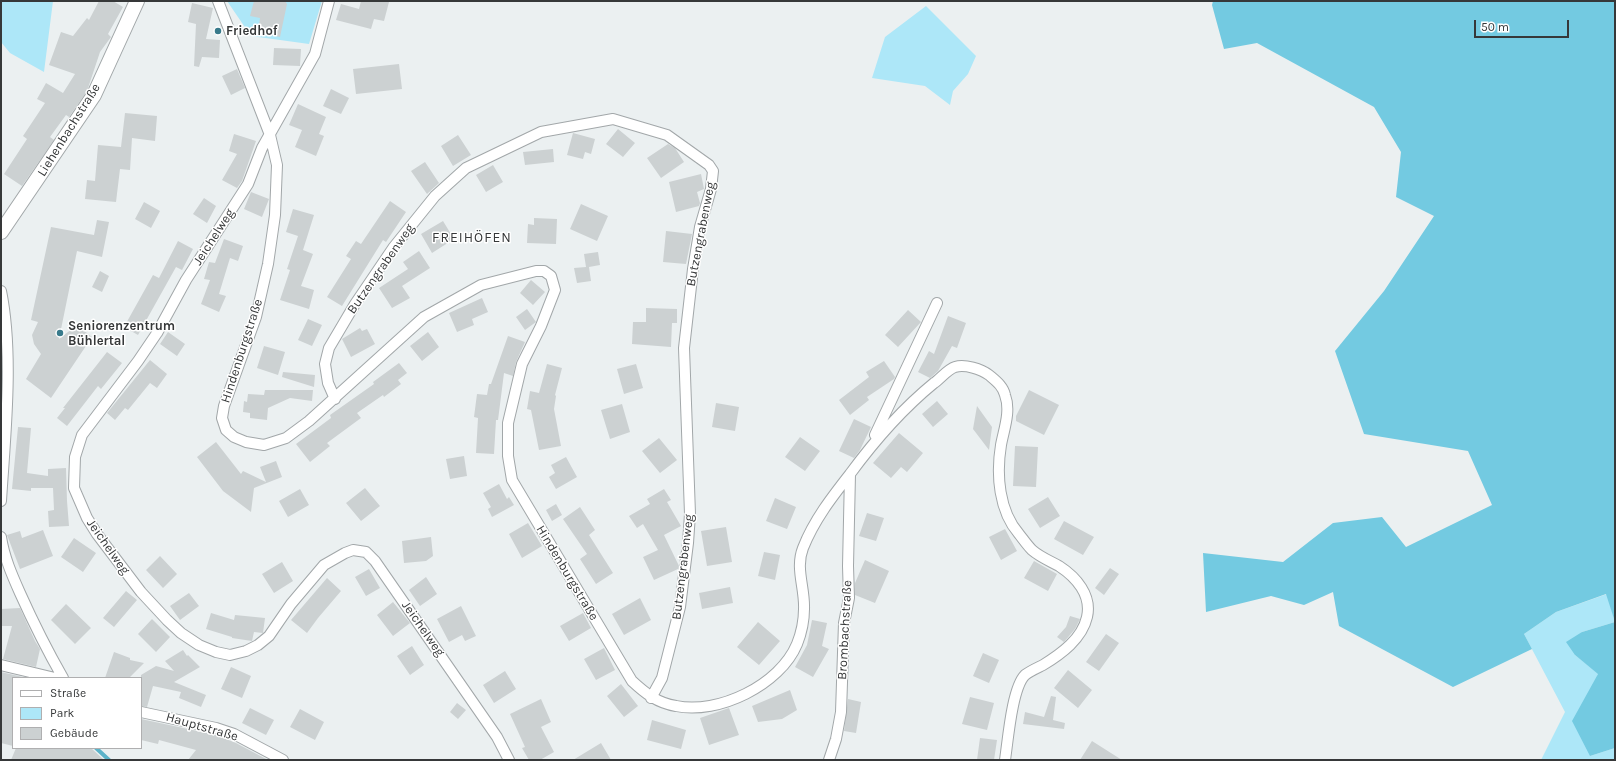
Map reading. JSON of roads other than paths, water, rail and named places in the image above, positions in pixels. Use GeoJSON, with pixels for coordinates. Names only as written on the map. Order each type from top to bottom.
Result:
{"type":"FeatureCollection","features":[{"type":"Feature","properties":{"kind":"street","name":"Liehenbachstraße"},"geometry":{"type":"LineString","coordinates":[[1,232],[94,95],[137,1]]}},
{"type":"Feature","properties":{"kind":"street","name":"Hindenburgstraße"},"geometry":{"type":"LineString","coordinates":[[218,1],[270,135],[277,165],[275,215],[268,264],[256,317],[224,406],[222,418],[226,430],[234,437],[246,442],[264,444],[286,438],[310,421],[424,317],[481,285],[536,271],[544,271],[551,276],[555,290],[541,326],[522,364],[508,424],[508,456],[512,480],[632,681],[651,698],[675,706],[692,708],[712,706],[740,696],[759,687],[779,671],[797,645],[803,623],[804,608],[799,561],[802,550],[813,526],[869,448],[901,412],[954,367],[968,367],[985,372],[1000,384],[1006,396],[1007,415],[1001,445],[999,470],[1006,512],[1012,525],[1033,551],[1062,568],[1081,585],[1087,600],[1088,616],[1082,630],[1064,652],[1024,676],[1015,694],[1005,760]]}},
{"type":"Feature","properties":{"kind":"street","name":"Jeichelweg"},"geometry":{"type":"LineString","coordinates":[[329,1],[315,54],[262,148],[248,184],[186,280],[157,333],[120,387],[82,435],[75,457],[74,488],[87,518],[97,534],[141,592],[181,633],[199,645],[216,652],[230,655],[246,651],[258,644],[269,636],[291,604],[324,565],[344,553],[353,550],[366,552],[375,561],[497,737],[509,760]]}},
{"type":"Feature","properties":{"kind":"street","name":"Butzengrabenweg"},"geometry":{"type":"LineString","coordinates":[[335,399],[328,383],[325,364],[329,348],[355,304],[393,248],[435,196],[466,168],[541,132],[613,119],[667,135],[709,165],[713,171],[711,189],[699,234],[687,312],[684,348],[690,514],[688,543],[680,607],[662,678],[651,698]]}},
{"type":"Feature","properties":{"kind":"street"},"geometry":{"type":"LineString","coordinates":[[1,291],[7,346],[1,501]]}},
{"type":"Feature","properties":{"kind":"street"},"geometry":{"type":"LineString","coordinates":[[869,448],[937,303]]}},
{"type":"Feature","properties":{"kind":"street","name":"Brombachstraße"},"geometry":{"type":"LineString","coordinates":[[829,760],[836,739],[841,712],[844,623],[849,598],[848,566],[850,474]]}},
{"type":"Feature","properties":{"kind":"street"},"geometry":{"type":"LineString","coordinates":[[1,537],[2,547],[9,569],[45,647],[62,677]]}},
{"type":"Feature","properties":{"kind":"street"},"geometry":{"type":"LineString","coordinates":[[1,665],[51,677]]}},
{"type":"Feature","properties":{"kind":"street","name":"Hauptstraße"},"geometry":{"type":"LineString","coordinates":[[142,712],[209,726],[234,734],[283,760]]}},
{"type":"Feature","properties":{"kind":"waterway"},"geometry":{"type":"LineString","coordinates":[[97,749],[109,760]]}},
{"type":"Feature","properties":{"kind":"place","name":"Friedhof"},"geometry":{"type":"Point","coordinates":[218,31]}},
{"type":"Feature","properties":{"kind":"place","name":"Seniorenzentrum Bühlertal"},"geometry":{"type":"Point","coordinates":[60,333]}},
{"type":"Feature","properties":{"kind":"district","name":"FREIHÖFEN"},"geometry":{"type":"Point","coordinates":[472,238]}}]}
